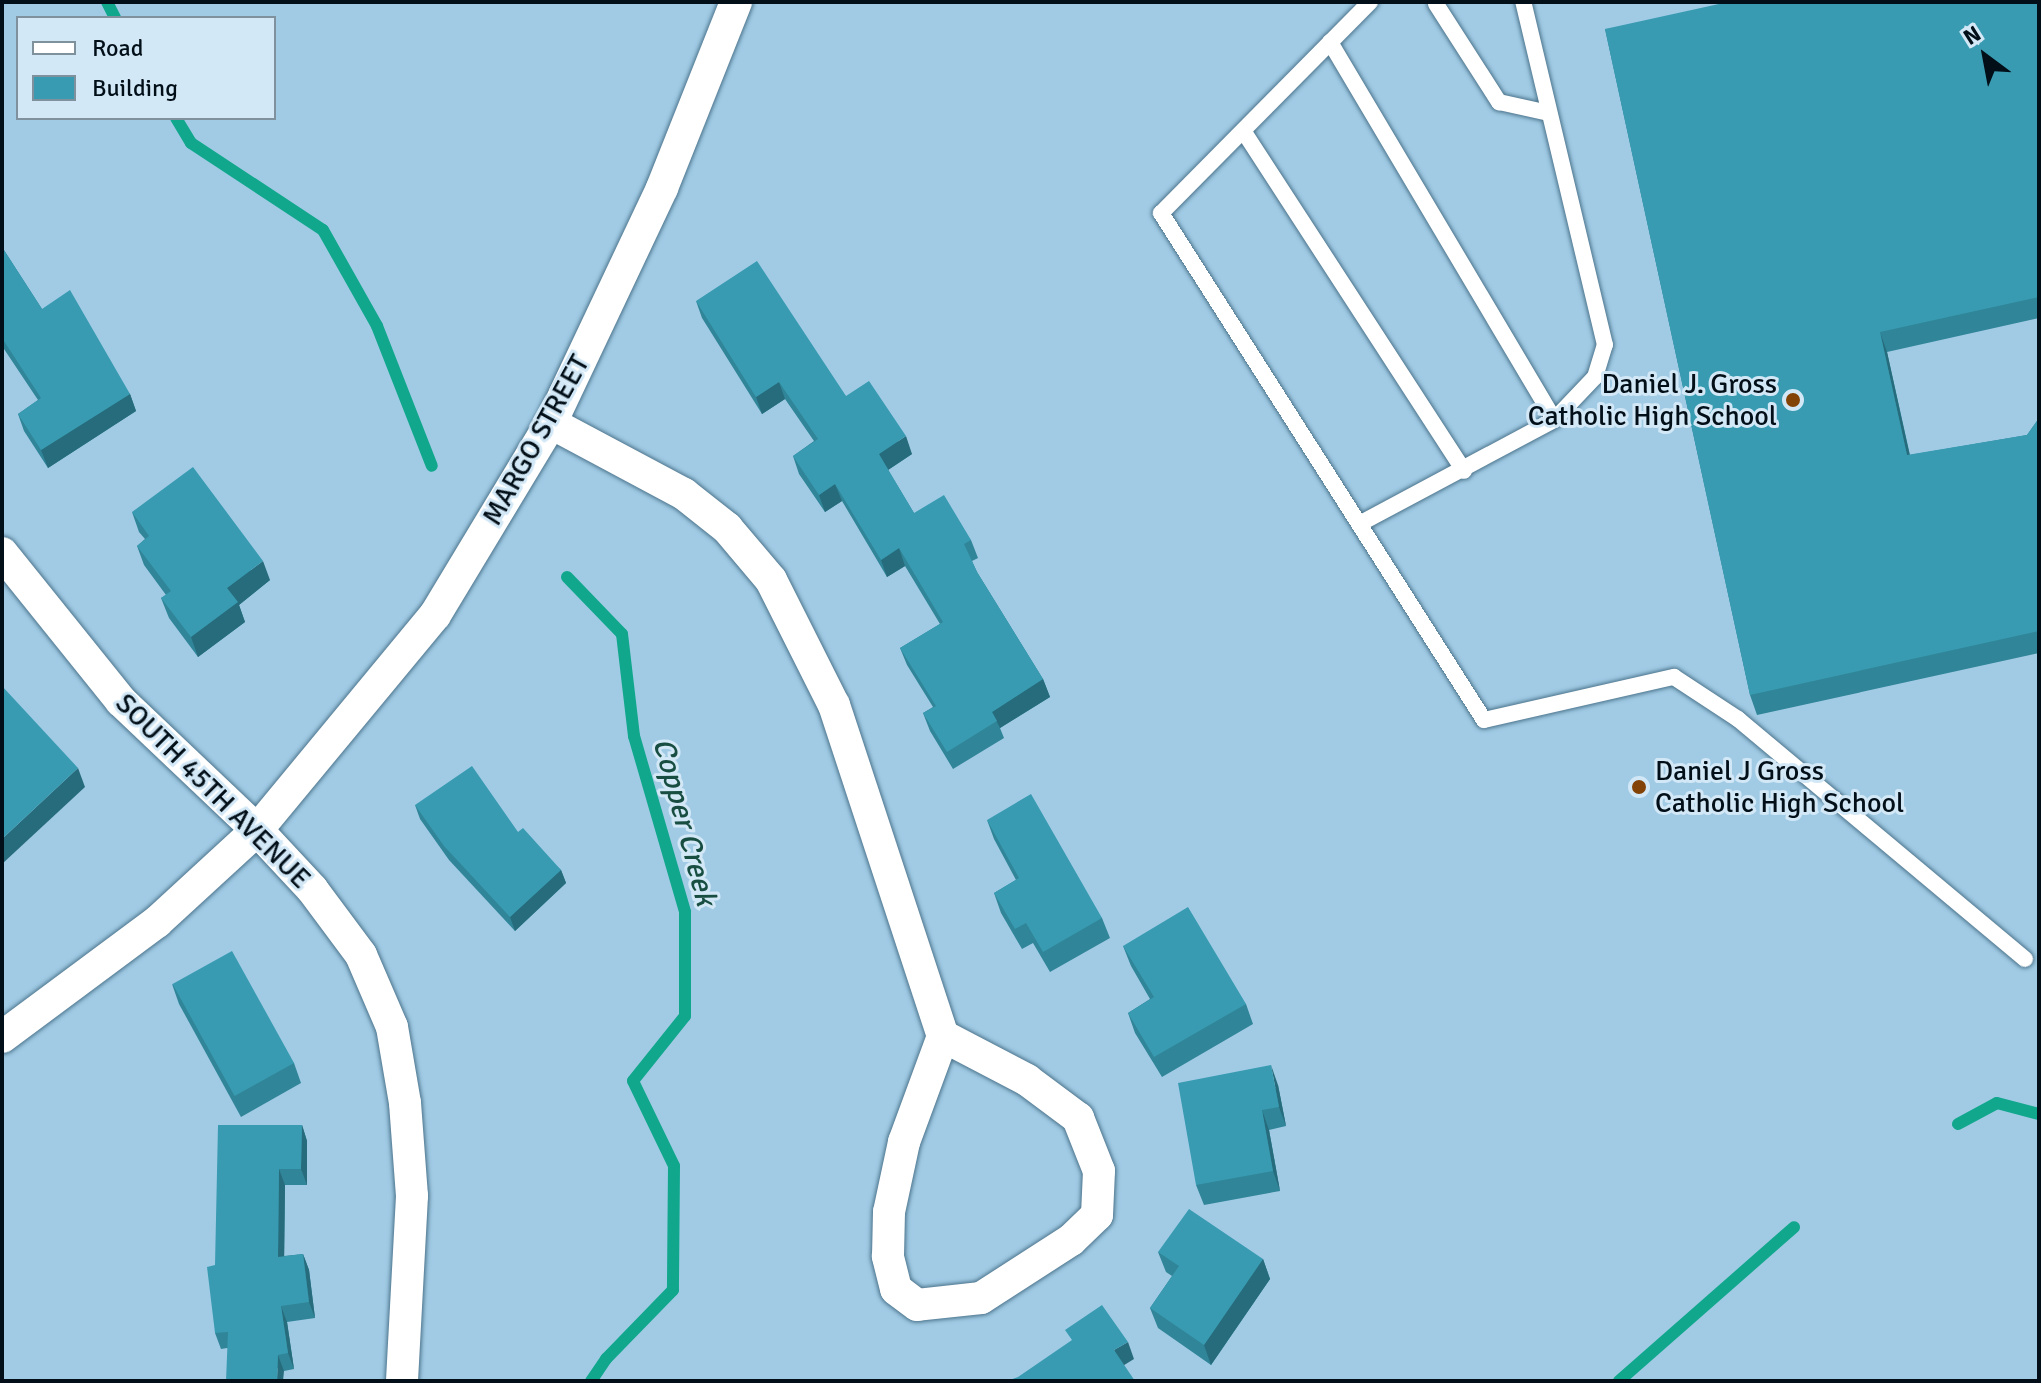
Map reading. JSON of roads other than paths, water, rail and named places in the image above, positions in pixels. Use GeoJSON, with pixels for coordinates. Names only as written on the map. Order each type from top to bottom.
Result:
{"type":"FeatureCollection","features":[{"type":"Feature","properties":{"kind":"street","name":"MARGO STREET"},"geometry":{"type":"LineString","coordinates":[[2,1037],[157,922],[257,830],[435,615],[551,423],[662,188],[736,2]]}},
{"type":"Feature","properties":{"kind":"street"},"geometry":{"type":"LineString","coordinates":[[551,423],[684,494],[727,528],[771,580],[834,705],[943,1036],[904,1142],[889,1212],[888,1256],[896,1289],[917,1305],[981,1298],[1071,1240],[1097,1215],[1099,1171],[1078,1118],[1027,1080],[943,1036]]}},
{"type":"Feature","properties":{"kind":"street","name":"SOUTH 45TH AVENUE"},"geometry":{"type":"LineString","coordinates":[[2,553],[121,701],[257,830],[312,889],[361,955],[392,1027],[405,1103],[412,1196],[402,1381]]}},
{"type":"Feature","properties":{"kind":"lane"},"geometry":{"type":"LineString","coordinates":[[1370,2],[1161,213],[1484,720],[1674,677],[1738,719],[2025,959]]}},
{"type":"Feature","properties":{"kind":"lane"},"geometry":{"type":"LineString","coordinates":[[1361,523],[1464,471],[1554,420],[1595,377],[1605,345],[1523,2]]}},
{"type":"Feature","properties":{"kind":"lane"},"geometry":{"type":"LineString","coordinates":[[1436,4],[1499,102],[1549,113]]}},
{"type":"Feature","properties":{"kind":"lane"},"geometry":{"type":"LineString","coordinates":[[1330,42],[1554,420]]}},
{"type":"Feature","properties":{"kind":"lane"},"geometry":{"type":"LineString","coordinates":[[1244,132],[1464,471]]}},
{"type":"Feature","properties":{"kind":"waterway","name":"Copper Creek"},"geometry":{"type":"LineString","coordinates":[[107,2],[114,16]]}},
{"type":"Feature","properties":{"kind":"waterway","name":"Copper Creek"},"geometry":{"type":"LineString","coordinates":[[177,120],[191,143],[323,230],[377,326],[432,466]]}},
{"type":"Feature","properties":{"kind":"waterway","name":"Copper Creek"},"geometry":{"type":"LineString","coordinates":[[567,577],[622,634],[634,736],[685,912],[685,1016],[633,1081],[674,1166],[673,1290],[606,1359],[591,1381]]}},
{"type":"Feature","properties":{"kind":"waterway"},"geometry":{"type":"LineString","coordinates":[[1958,1124],[1997,1103],[2039,1114]]}},
{"type":"Feature","properties":{"kind":"waterway"},"geometry":{"type":"LineString","coordinates":[[1619,1381],[1794,1227]]}},
{"type":"Feature","properties":{"kind":"place","name":"Daniel J. Gross Catholic High School"},"geometry":{"type":"Point","coordinates":[1793,400]}},
{"type":"Feature","properties":{"kind":"place","name":"Daniel J Gross Catholic High School"},"geometry":{"type":"Point","coordinates":[1639,787]}}]}
